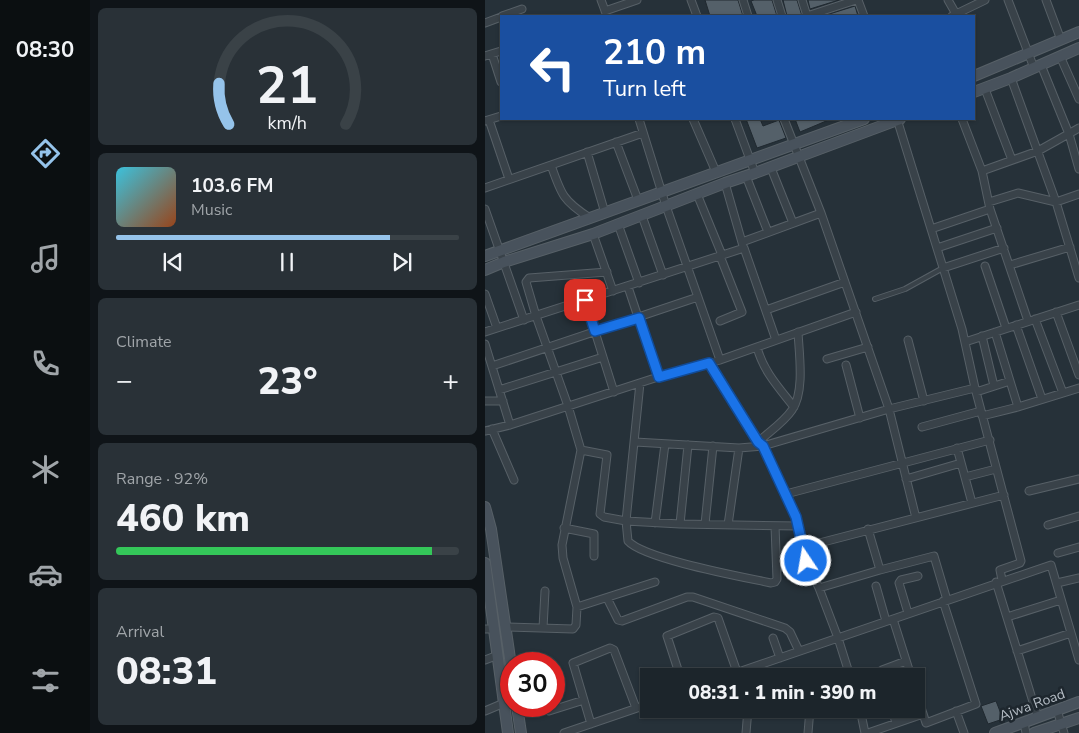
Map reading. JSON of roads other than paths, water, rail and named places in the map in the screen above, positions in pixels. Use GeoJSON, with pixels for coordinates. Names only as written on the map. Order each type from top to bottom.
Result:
{"type":"FeatureCollection","features":[{"type":"Feature","properties":{"kind":"street"},"geometry":{"type":"LineString","coordinates":[[601,0],[606,13],[637,0]]}},
{"type":"Feature","properties":{"kind":"street"},"geometry":{"type":"LineString","coordinates":[[691,0],[697,15]]}},
{"type":"Feature","properties":{"kind":"street"},"geometry":{"type":"LineString","coordinates":[[743,0],[748,15]]}},
{"type":"Feature","properties":{"kind":"street"},"geometry":{"type":"LineString","coordinates":[[777,0],[782,15]]}},
{"type":"Feature","properties":{"kind":"street"},"geometry":{"type":"LineString","coordinates":[[802,0],[807,15]]}},
{"type":"Feature","properties":{"kind":"street"},"geometry":{"type":"LineString","coordinates":[[810,15],[857,0],[864,15]]}},
{"type":"Feature","properties":{"kind":"street"},"geometry":{"type":"LineString","coordinates":[[948,0],[954,15],[985,0]]}},
{"type":"Feature","properties":{"kind":"street"},"geometry":{"type":"LineString","coordinates":[[1008,0],[1029,54],[1037,66],[1069,134],[1079,169]]}},
{"type":"Feature","properties":{"kind":"street"},"geometry":{"type":"LineString","coordinates":[[1047,0],[1061,40]]}},
{"type":"Feature","properties":{"kind":"street"},"geometry":{"type":"LineString","coordinates":[[505,15],[522,9]]}},
{"type":"Feature","properties":{"kind":"street"},"geometry":{"type":"LineString","coordinates":[[485,23],[500,17]]}},
{"type":"Feature","properties":{"kind":"street"},"geometry":{"type":"LineString","coordinates":[[975,76],[1079,32]]}},
{"type":"Feature","properties":{"kind":"street"},"geometry":{"type":"LineString","coordinates":[[975,92],[1079,48]]}},
{"type":"Feature","properties":{"kind":"street"},"geometry":{"type":"LineString","coordinates":[[489,55],[500,80]]}},
{"type":"Feature","properties":{"kind":"street"},"geometry":{"type":"LineString","coordinates":[[1060,56],[1079,99]]}},
{"type":"Feature","properties":{"kind":"street"},"geometry":{"type":"LineString","coordinates":[[1011,78],[1056,202],[1079,278]]}},
{"type":"Feature","properties":{"kind":"street"},"geometry":{"type":"LineString","coordinates":[[985,88],[1012,160]]}},
{"type":"Feature","properties":{"kind":"street"},"geometry":{"type":"LineString","coordinates":[[500,116],[487,121],[509,179]]}},
{"type":"Feature","properties":{"kind":"street"},"geometry":{"type":"LineString","coordinates":[[639,120],[661,192],[720,360]]}},
{"type":"Feature","properties":{"kind":"street"},"geometry":{"type":"LineString","coordinates":[[693,120],[715,172]]}},
{"type":"Feature","properties":{"kind":"street"},"geometry":{"type":"LineString","coordinates":[[735,120],[750,160],[751,175],[768,232]]}},
{"type":"Feature","properties":{"kind":"street"},"geometry":{"type":"LineString","coordinates":[[784,120],[821,213],[889,409],[916,518]]}},
{"type":"Feature","properties":{"kind":"street"},"geometry":{"type":"LineString","coordinates":[[485,256],[861,120]]}},
{"type":"Feature","properties":{"kind":"street"},"geometry":{"type":"LineString","coordinates":[[485,270],[504,262],[593,234],[895,120]]}},
{"type":"Feature","properties":{"kind":"street"},"geometry":{"type":"LineString","coordinates":[[898,120],[962,329],[975,390],[990,440],[1021,562],[1000,570],[999,581],[1007,617],[1038,718]]}},
{"type":"Feature","properties":{"kind":"street"},"geometry":{"type":"LineString","coordinates":[[962,120],[982,171],[990,205],[1010,265],[1031,320],[1063,393]]}},
{"type":"Feature","properties":{"kind":"street"},"geometry":{"type":"LineString","coordinates":[[982,171],[1038,151],[1079,128]]}},
{"type":"Feature","properties":{"kind":"street"},"geometry":{"type":"LineString","coordinates":[[485,188],[643,133]]}},
{"type":"Feature","properties":{"kind":"street"},"geometry":{"type":"LineString","coordinates":[[616,142],[638,200]]}},
{"type":"Feature","properties":{"kind":"street"},"geometry":{"type":"LineString","coordinates":[[587,152],[605,213]]}},
{"type":"Feature","properties":{"kind":"street"},"geometry":{"type":"LineString","coordinates":[[551,165],[563,196],[575,209],[590,218]]}},
{"type":"Feature","properties":{"kind":"street"},"geometry":{"type":"LineString","coordinates":[[771,168],[793,223]]}},
{"type":"Feature","properties":{"kind":"street"},"geometry":{"type":"LineString","coordinates":[[725,183],[743,245],[776,340]]}},
{"type":"Feature","properties":{"kind":"street"},"geometry":{"type":"LineString","coordinates":[[931,229],[1018,193],[1056,202],[1079,194]]}},
{"type":"Feature","properties":{"kind":"street"},"geometry":{"type":"LineString","coordinates":[[697,194],[742,312],[721,321]]}},
{"type":"Feature","properties":{"kind":"street"},"geometry":{"type":"LineString","coordinates":[[485,209],[524,320]]}},
{"type":"Feature","properties":{"kind":"street"},"geometry":{"type":"LineString","coordinates":[[485,332],[721,256],[768,232],[821,213]]}},
{"type":"Feature","properties":{"kind":"street"},"geometry":{"type":"LineString","coordinates":[[642,216],[663,274]]}},
{"type":"Feature","properties":{"kind":"street"},"geometry":{"type":"LineString","coordinates":[[618,224],[639,283]]}},
{"type":"Feature","properties":{"kind":"street"},"geometry":{"type":"LineString","coordinates":[[937,248],[997,228]]}},
{"type":"Feature","properties":{"kind":"street"},"geometry":{"type":"LineString","coordinates":[[593,234],[613,291]]}},
{"type":"Feature","properties":{"kind":"street"},"geometry":{"type":"LineString","coordinates":[[1010,265],[1070,247]]}},
{"type":"Feature","properties":{"kind":"street"},"geometry":{"type":"LineString","coordinates":[[943,268],[1004,248]]}},
{"type":"Feature","properties":{"kind":"street"},"geometry":{"type":"LineString","coordinates":[[985,266],[1006,328]]}},
{"type":"Feature","properties":{"kind":"street"},"geometry":{"type":"LineString","coordinates":[[506,627],[575,628],[577,607],[563,558],[562,545],[581,450],[527,284],[529,278],[607,272]]}},
{"type":"Feature","properties":{"kind":"street"},"geometry":{"type":"LineString","coordinates":[[766,310],[845,282]]}},
{"type":"Feature","properties":{"kind":"street"},"geometry":{"type":"LineString","coordinates":[[628,286],[659,377]]}},
{"type":"Feature","properties":{"kind":"street"},"geometry":{"type":"LineString","coordinates":[[485,294],[497,328]]}},
{"type":"Feature","properties":{"kind":"street"},"geometry":{"type":"LineString","coordinates":[[492,366],[698,297]]}},
{"type":"Feature","properties":{"kind":"street"},"geometry":{"type":"LineString","coordinates":[[585,300],[614,392]]}},
{"type":"Feature","properties":{"kind":"street"},"geometry":{"type":"LineString","coordinates":[[965,342],[1056,312],[1078,307]]}},
{"type":"Feature","properties":{"kind":"street"},"geometry":{"type":"LineString","coordinates":[[514,480],[488,430],[510,425],[659,377],[720,360],[856,312]]}},
{"type":"Feature","properties":{"kind":"street"},"geometry":{"type":"LineString","coordinates":[[1056,312],[1079,375]]}},
{"type":"Feature","properties":{"kind":"street"},"geometry":{"type":"LineString","coordinates":[[1016,325],[1042,399]]}},
{"type":"Feature","properties":{"kind":"street"},"geometry":{"type":"LineString","coordinates":[[760,444],[794,407],[800,382],[798,332]]}},
{"type":"Feature","properties":{"kind":"street"},"geometry":{"type":"LineString","coordinates":[[995,332],[1018,407]]}},
{"type":"Feature","properties":{"kind":"street"},"geometry":{"type":"LineString","coordinates":[[982,336],[994,386]]}},
{"type":"Feature","properties":{"kind":"street"},"geometry":{"type":"LineString","coordinates":[[908,340],[924,401]]}},
{"type":"Feature","properties":{"kind":"street"},"geometry":{"type":"LineString","coordinates":[[485,344],[487,358],[492,366],[510,425]]}},
{"type":"Feature","properties":{"kind":"street"},"geometry":{"type":"LineString","coordinates":[[757,347],[767,372],[794,407]]}},
{"type":"Feature","properties":{"kind":"street"},"geometry":{"type":"LineString","coordinates":[[827,359],[868,347]]}},
{"type":"Feature","properties":{"kind":"street"},"geometry":{"type":"LineString","coordinates":[[499,390],[603,357]]}},
{"type":"Feature","properties":{"kind":"street"},"geometry":{"type":"LineString","coordinates":[[709,363],[760,444],[785,494],[799,526],[806,561],[819,588],[847,668]]}},
{"type":"Feature","properties":{"kind":"street"},"geometry":{"type":"LineString","coordinates":[[846,365],[860,418]]}},
{"type":"Feature","properties":{"kind":"street"},"geometry":{"type":"LineString","coordinates":[[635,442],[739,448],[889,409],[1010,381]]}},
{"type":"Feature","properties":{"kind":"street"},"geometry":{"type":"LineString","coordinates":[[640,383],[627,521],[628,541],[631,545],[662,557],[771,583],[777,579],[775,526]]}},
{"type":"Feature","properties":{"kind":"street"},"geometry":{"type":"LineString","coordinates":[[922,427],[1018,407],[1079,388]]}},
{"type":"Feature","properties":{"kind":"street"},"geometry":{"type":"LineString","coordinates":[[485,401],[503,401]]}},
{"type":"Feature","properties":{"kind":"street"},"geometry":{"type":"LineString","coordinates":[[785,494],[990,440]]}},
{"type":"Feature","properties":{"kind":"street"},"geometry":{"type":"LineString","coordinates":[[655,523],[665,444]]}},
{"type":"Feature","properties":{"kind":"street"},"geometry":{"type":"LineString","coordinates":[[680,524],[688,445]]}},
{"type":"Feature","properties":{"kind":"street"},"geometry":{"type":"LineString","coordinates":[[705,524],[713,446]]}},
{"type":"Feature","properties":{"kind":"street"},"geometry":{"type":"LineString","coordinates":[[727,525],[739,448]]}},
{"type":"Feature","properties":{"kind":"street"},"geometry":{"type":"LineString","coordinates":[[957,448],[972,503]]}},
{"type":"Feature","properties":{"kind":"street"},"geometry":{"type":"LineString","coordinates":[[581,450],[607,455],[600,514],[604,517],[655,523],[799,526]]}},
{"type":"Feature","properties":{"kind":"street"},"geometry":{"type":"LineString","coordinates":[[906,480],[961,464]]}},
{"type":"Feature","properties":{"kind":"street"},"geometry":{"type":"LineString","coordinates":[[965,477],[996,469]]}},
{"type":"Feature","properties":{"kind":"street"},"geometry":{"type":"LineString","coordinates":[[1029,491],[1079,479]]}},
{"type":"Feature","properties":{"kind":"street"},"geometry":{"type":"LineString","coordinates":[[803,547],[1004,495]]}},
{"type":"Feature","properties":{"kind":"street"},"geometry":{"type":"LineString","coordinates":[[485,507],[491,529],[509,652]]}},
{"type":"Feature","properties":{"kind":"street"},"geometry":{"type":"LineString","coordinates":[[1048,525],[1079,516]]}},
{"type":"Feature","properties":{"kind":"street"},"geometry":{"type":"LineString","coordinates":[[564,528],[594,534],[594,556]]}},
{"type":"Feature","properties":{"kind":"street"},"geometry":{"type":"LineString","coordinates":[[868,529],[879,570]]}},
{"type":"Feature","properties":{"kind":"street"},"geometry":{"type":"LineString","coordinates":[[1058,553],[1079,547]]}},
{"type":"Feature","properties":{"kind":"street"},"geometry":{"type":"LineString","coordinates":[[819,588],[934,556],[945,600],[976,702],[974,705],[928,723],[925,722],[924,718]]}},
{"type":"Feature","properties":{"kind":"street"},"geometry":{"type":"LineString","coordinates":[[485,563],[489,629],[498,655],[500,671]]}},
{"type":"Feature","properties":{"kind":"street"},"geometry":{"type":"LineString","coordinates":[[749,668],[1051,564],[1079,660]]}},
{"type":"Feature","properties":{"kind":"street"},"geometry":{"type":"LineString","coordinates":[[908,614],[899,583],[901,580],[918,576]]}},
{"type":"Feature","properties":{"kind":"street"},"geometry":{"type":"LineString","coordinates":[[1057,583],[1079,578]]}},
{"type":"Feature","properties":{"kind":"street"},"geometry":{"type":"LineString","coordinates":[[577,607],[655,582]]}},
{"type":"Feature","properties":{"kind":"street"},"geometry":{"type":"LineString","coordinates":[[876,586],[908,668]]}},
{"type":"Feature","properties":{"kind":"street"},"geometry":{"type":"LineString","coordinates":[[543,628],[545,591]]}},
{"type":"Feature","properties":{"kind":"street"},"geometry":{"type":"LineString","coordinates":[[607,598],[618,620],[623,621],[687,597],[693,597],[785,628],[790,632],[799,651]]}},
{"type":"Feature","properties":{"kind":"street"},"geometry":{"type":"LineString","coordinates":[[1007,617],[1061,600]]}},
{"type":"Feature","properties":{"kind":"street"},"geometry":{"type":"LineString","coordinates":[[488,604],[502,604]]}},
{"type":"Feature","properties":{"kind":"street"},"geometry":{"type":"LineString","coordinates":[[677,668],[667,636],[715,617],[718,618],[736,668]]}},
{"type":"Feature","properties":{"kind":"street"},"geometry":{"type":"LineString","coordinates":[[1017,651],[1071,633]]}},
{"type":"Feature","properties":{"kind":"street"},"geometry":{"type":"LineString","coordinates":[[773,638],[780,658]]}},
{"type":"Feature","properties":{"kind":"street"},"geometry":{"type":"LineString","coordinates":[[591,724],[573,663],[613,648],[636,708]]}},
{"type":"Feature","properties":{"kind":"street"},"geometry":{"type":"LineString","coordinates":[[485,660],[498,655]]}},
{"type":"Feature","properties":{"kind":"street"},"geometry":{"type":"LineString","coordinates":[[888,668],[906,662]]}},
{"type":"Feature","properties":{"kind":"street"},"geometry":{"type":"LineString","coordinates":[[565,706],[584,700]]}},
{"type":"Feature","properties":{"kind":"street","name":"Ajwa Road"},"geometry":{"type":"LineString","coordinates":[[995,733],[1025,728],[1038,718],[1079,702]]}},
{"type":"Feature","properties":{"kind":"street"},"geometry":{"type":"LineString","coordinates":[[485,711],[500,705]]}},
{"type":"Feature","properties":{"kind":"street"},"geometry":{"type":"LineString","coordinates":[[564,733],[581,730],[591,724],[640,707]]}},
{"type":"Feature","properties":{"kind":"street"},"geometry":{"type":"LineString","coordinates":[[1057,710],[1063,729]]}},
{"type":"Feature","properties":{"kind":"street"},"geometry":{"type":"LineString","coordinates":[[956,711],[964,733]]}},
{"type":"Feature","properties":{"kind":"street"},"geometry":{"type":"LineString","coordinates":[[506,717],[508,733]]}},
{"type":"Feature","properties":{"kind":"street"},"geometry":{"type":"LineString","coordinates":[[519,717],[521,733]]}},
{"type":"Feature","properties":{"kind":"street"},"geometry":{"type":"LineString","coordinates":[[746,733],[747,718]]}},
{"type":"Feature","properties":{"kind":"street"},"geometry":{"type":"LineString","coordinates":[[808,733],[809,718]]}},
{"type":"Feature","properties":{"kind":"street"},"geometry":{"type":"LineString","coordinates":[[863,718],[867,733],[911,718]]}},
{"type":"Feature","properties":{"kind":"street"},"geometry":{"type":"LineString","coordinates":[[895,718],[897,723]]}},
{"type":"Feature","properties":{"kind":"street","name":"Ajwa Road"},"geometry":{"type":"LineString","coordinates":[[1034,733],[1063,729],[1079,718]]}},
{"type":"Feature","properties":{"kind":"lane"},"geometry":{"type":"LineString","coordinates":[[875,300],[905,289],[943,268]]}}]}
